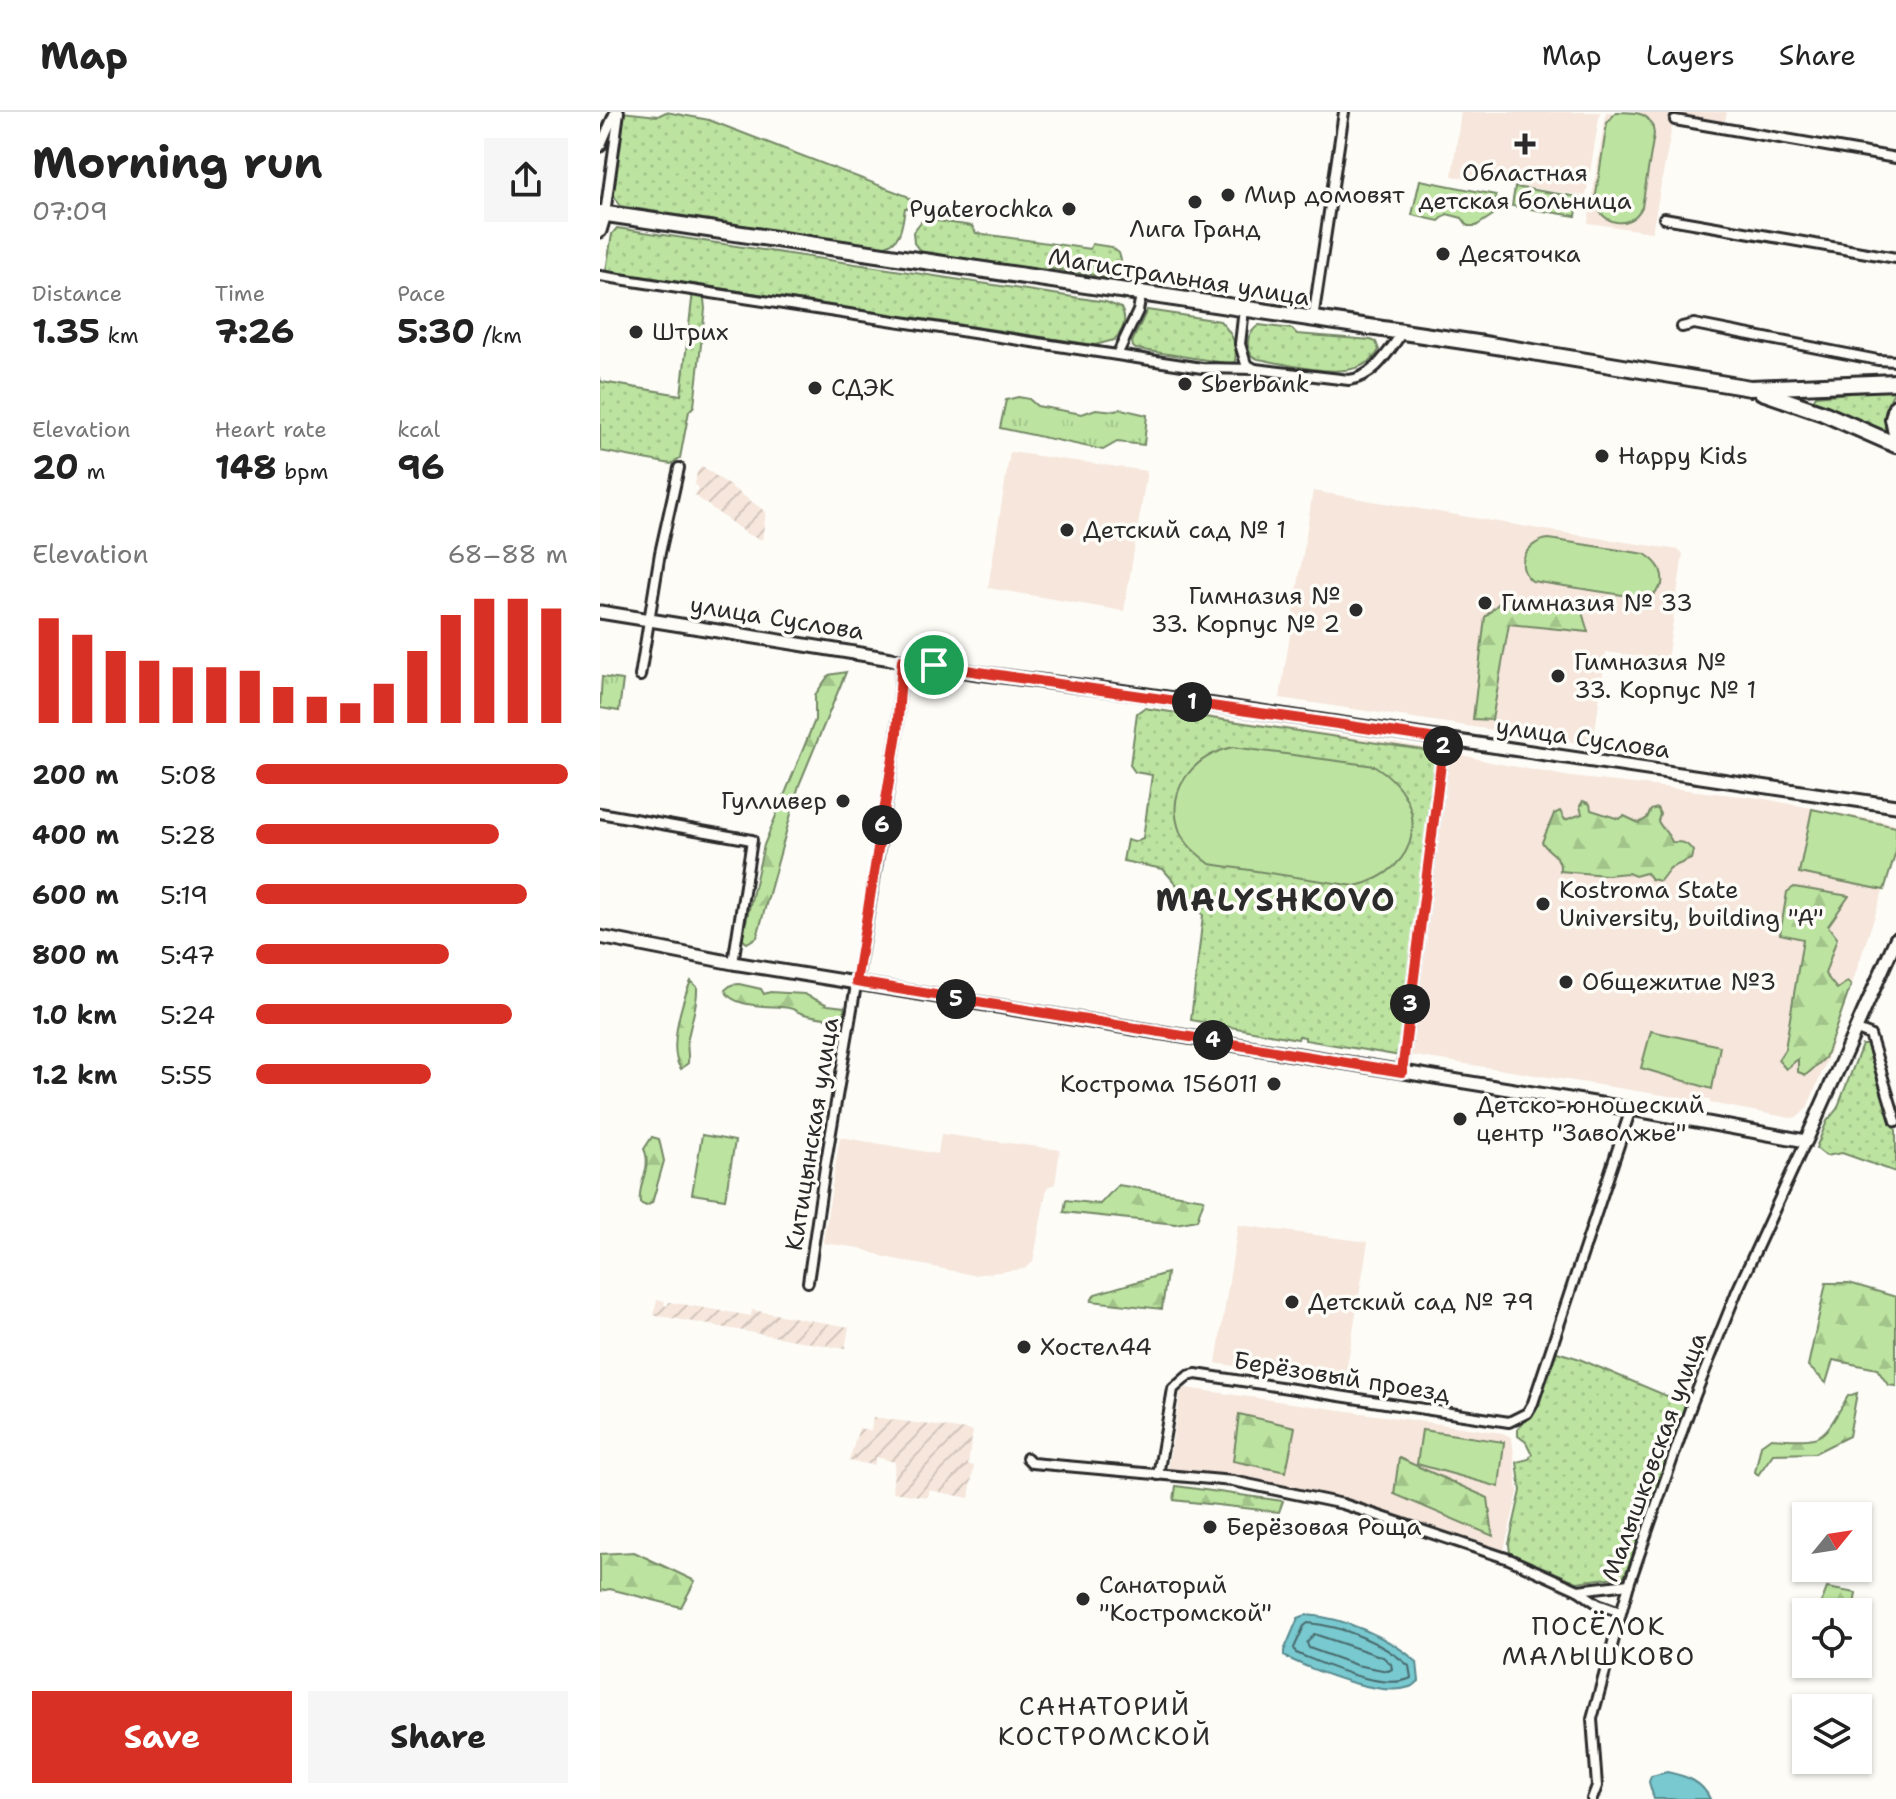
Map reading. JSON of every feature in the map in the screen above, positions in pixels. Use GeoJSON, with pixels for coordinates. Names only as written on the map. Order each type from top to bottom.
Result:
{"type":"FeatureCollection","features":[{"type":"Feature","properties":{"kind":"highway","name":"Магистральная улица"},"geometry":{"type":"LineString","coordinates":[[602,214],[1064,281],[1750,388],[1823,413],[1896,445]]}},
{"type":"Feature","properties":{"kind":"highway","name":"Магистральная улица"},"geometry":{"type":"LineString","coordinates":[[1750,388],[1896,382]]}},
{"type":"Feature","properties":{"kind":"highway"},"geometry":{"type":"LineString","coordinates":[[1896,407],[1893,419],[1896,434]]}},
{"type":"Feature","properties":{"kind":"street"},"geometry":{"type":"LineString","coordinates":[[600,147],[617,112]]}},
{"type":"Feature","properties":{"kind":"street"},"geometry":{"type":"LineString","coordinates":[[600,231],[617,112]]}},
{"type":"Feature","properties":{"kind":"street"},"geometry":{"type":"LineString","coordinates":[[1313,319],[1344,112]]}},
{"type":"Feature","properties":{"kind":"street"},"geometry":{"type":"LineString","coordinates":[[1675,120],[1896,158]]}},
{"type":"Feature","properties":{"kind":"street"},"geometry":{"type":"LineString","coordinates":[[1664,218],[1896,258]]}},
{"type":"Feature","properties":{"kind":"street"},"geometry":{"type":"LineString","coordinates":[[600,276],[1202,368],[1255,369],[1349,380],[1369,374],[1402,333]]}},
{"type":"Feature","properties":{"kind":"street"},"geometry":{"type":"LineString","coordinates":[[1118,353],[1138,311],[1141,295]]}},
{"type":"Feature","properties":{"kind":"street"},"geometry":{"type":"LineString","coordinates":[[1244,309],[1240,344],[1242,355],[1246,364],[1255,369]]}},
{"type":"Feature","properties":{"kind":"street"},"geometry":{"type":"LineString","coordinates":[[1682,327],[1694,324],[1896,361]]}},
{"type":"Feature","properties":{"kind":"street"},"geometry":{"type":"LineString","coordinates":[[640,676],[660,553],[679,468]]}},
{"type":"Feature","properties":{"kind":"street","name":"улица Суслова"},"geometry":{"type":"LineString","coordinates":[[600,612],[978,673],[1147,695],[1896,806]]}},
{"type":"Feature","properties":{"kind":"street","name":"Китицынская улица"},"geometry":{"type":"LineString","coordinates":[[808,1282],[897,733],[902,660]]}},
{"type":"Feature","properties":{"kind":"street"},"geometry":{"type":"LineString","coordinates":[[1402,1072],[1444,740]]}},
{"type":"Feature","properties":{"kind":"street"},"geometry":{"type":"LineString","coordinates":[[600,813],[752,840],[733,963]]}},
{"type":"Feature","properties":{"kind":"street"},"geometry":{"type":"LineString","coordinates":[[600,937],[733,963],[1631,1109],[1806,1141],[1896,939]]}},
{"type":"Feature","properties":{"kind":"street"},"geometry":{"type":"LineString","coordinates":[[1857,1030],[1870,1035],[1896,1121]]}},
{"type":"Feature","properties":{"kind":"street","name":"Берёзовый проезд"},"geometry":{"type":"LineString","coordinates":[[1158,1475],[1173,1389],[1188,1376],[1196,1374],[1509,1422],[1527,1413],[1533,1403],[1631,1109]]}},
{"type":"Feature","properties":{"kind":"street","name":"Малышковская улица"},"geometry":{"type":"LineString","coordinates":[[1592,1799],[1597,1786],[1592,1719],[1629,1584],[1692,1403],[1737,1291],[1806,1141]]}},
{"type":"Feature","properties":{"kind":"street"},"geometry":{"type":"LineString","coordinates":[[1027,1458],[1032,1463],[1233,1481],[1343,1504],[1509,1559],[1620,1612]]}},
{"type":"Feature","properties":{"kind":"street"},"geometry":{"type":"LineString","coordinates":[[1578,1590],[1629,1584]]}},
{"type":"Feature","properties":{"kind":"shaded area","name":"Областная детская больница"},"geometry":{"type":"Polygon","coordinates":[[[1461,112],[1600,112],[1586,196],[1452,176],[1461,112]]]}},
{"type":"Feature","properties":{"kind":"shaded area"},"geometry":{"type":"Polygon","coordinates":[[[1606,112],[1727,112],[1724,124],[1674,116],[1652,232],[1588,223],[1606,112]]]}},
{"type":"Feature","properties":{"kind":"shaded area","name":"Детский сад № 1"},"geometry":{"type":"Polygon","coordinates":[[[1010,452],[1147,471],[1124,611],[988,588],[1010,452]]]}},
{"type":"Feature","properties":{"kind":"shaded area"},"geometry":{"type":"Polygon","coordinates":[[[702,466],[766,512],[762,540],[747,534],[694,495],[699,488],[695,485],[697,472],[702,466]]]}},
{"type":"Feature","properties":{"kind":"shaded area","name":"Гимназия № 33"},"geometry":{"type":"Polygon","coordinates":[[[1313,491],[1679,550],[1683,554],[1667,660],[1606,652],[1593,745],[1280,698],[1313,491]]]}},
{"type":"Feature","properties":{"kind":"shaded area","name":"Kostroma State University, building \"A\""},"geometry":{"type":"Polygon","coordinates":[[[1175,711],[1447,751],[1571,777],[1759,798],[1896,824],[1896,852],[1825,1065],[1807,1108],[1798,1117],[1790,1118],[1710,1103],[1710,1099],[1702,1098],[1701,1101],[1409,1055],[1423,944],[1217,917],[1155,837],[1175,711]]]}},
{"type":"Feature","properties":{"kind":"shaded area"},"geometry":{"type":"Polygon","coordinates":[[[941,1134],[1060,1150],[1055,1184],[1047,1187],[1033,1262],[1024,1269],[973,1275],[885,1257],[860,1248],[823,1243],[840,1137],[938,1154],[941,1134]]]}},
{"type":"Feature","properties":{"kind":"shaded area","name":"Детский сад № 79"},"geometry":{"type":"Polygon","coordinates":[[[1238,1225],[1368,1242],[1344,1384],[1216,1363],[1238,1225]]]}},
{"type":"Feature","properties":{"kind":"shaded area"},"geometry":{"type":"Polygon","coordinates":[[[657,1300],[665,1301],[664,1305],[667,1306],[669,1302],[751,1316],[752,1310],[849,1327],[845,1349],[654,1315],[657,1300]]]}},
{"type":"Feature","properties":{"kind":"shaded area"},"geometry":{"type":"Polygon","coordinates":[[[1186,1388],[1503,1433],[1512,1438],[1518,1492],[1504,1550],[1346,1498],[1233,1476],[1167,1471],[1181,1392],[1186,1388]]]}},
{"type":"Feature","properties":{"kind":"shaded area"},"geometry":{"type":"Polygon","coordinates":[[[873,1417],[973,1431],[968,1465],[974,1466],[969,1498],[929,1490],[927,1497],[892,1492],[895,1462],[876,1457],[874,1465],[849,1461],[859,1428],[871,1431],[873,1417]]]}},
{"type":"Feature","properties":{"kind":"green space"},"geometry":{"type":"Polygon","coordinates":[[[621,112],[658,116],[666,112],[709,120],[907,196],[912,201],[912,208],[905,208],[898,237],[883,247],[620,206],[612,192],[621,112]]]}},
{"type":"Feature","properties":{"kind":"green space"},"geometry":{"type":"Polygon","coordinates":[[[1616,112],[1647,117],[1654,134],[1642,207],[1637,215],[1623,222],[1609,220],[1595,201],[1607,123],[1616,112]]]}},
{"type":"Feature","properties":{"kind":"green space"},"geometry":{"type":"Polygon","coordinates":[[[1420,180],[1496,195],[1493,215],[1476,226],[1468,226],[1462,218],[1447,214],[1439,221],[1412,215],[1420,180]]]}},
{"type":"Feature","properties":{"kind":"green space"},"geometry":{"type":"Polygon","coordinates":[[[1515,187],[1579,197],[1576,216],[1512,206],[1515,187]]]}},
{"type":"Feature","properties":{"kind":"green space"},"geometry":{"type":"Polygon","coordinates":[[[931,220],[972,226],[976,233],[1090,249],[1092,244],[1111,247],[1119,253],[1121,270],[1111,281],[1100,276],[921,252],[914,243],[913,232],[921,222],[931,220]]]}},
{"type":"Feature","properties":{"kind":"green space"},"geometry":{"type":"Polygon","coordinates":[[[617,228],[1106,302],[1121,308],[1124,325],[1114,340],[1095,345],[606,271],[612,234],[617,228]]]}},
{"type":"Feature","properties":{"kind":"green space"},"geometry":{"type":"Polygon","coordinates":[[[693,291],[704,299],[705,309],[694,406],[689,411],[680,458],[671,464],[600,451],[600,379],[602,382],[681,395],[693,291]]]}},
{"type":"Feature","properties":{"kind":"green space"},"geometry":{"type":"Polygon","coordinates":[[[1147,310],[1220,321],[1233,339],[1235,361],[1232,364],[1136,349],[1132,342],[1147,310]]]}},
{"type":"Feature","properties":{"kind":"green space"},"geometry":{"type":"Polygon","coordinates":[[[1259,325],[1292,329],[1297,334],[1371,340],[1376,342],[1379,350],[1370,361],[1357,368],[1341,370],[1305,368],[1258,359],[1252,356],[1248,343],[1250,335],[1259,325]]]}},
{"type":"Feature","properties":{"kind":"green space"},"geometry":{"type":"Polygon","coordinates":[[[1896,389],[1886,411],[1887,435],[1813,401],[1816,396],[1896,389]]]}},
{"type":"Feature","properties":{"kind":"green space"},"geometry":{"type":"Polygon","coordinates":[[[1018,397],[1029,399],[1037,406],[1082,414],[1096,409],[1121,409],[1147,415],[1144,445],[1117,442],[1103,450],[1000,428],[1006,400],[1018,397]]]}},
{"type":"Feature","properties":{"kind":"green space"},"geometry":{"type":"Polygon","coordinates":[[[1549,539],[1645,554],[1659,567],[1662,585],[1652,596],[1642,598],[1532,581],[1523,568],[1525,555],[1535,544],[1549,539]]]}},
{"type":"Feature","properties":{"kind":"green space"},"geometry":{"type":"Polygon","coordinates":[[[1505,597],[1582,612],[1588,632],[1509,624],[1492,720],[1473,719],[1485,617],[1505,597]]]}},
{"type":"Feature","properties":{"kind":"green space"},"geometry":{"type":"Polygon","coordinates":[[[846,672],[799,785],[757,937],[747,943],[742,939],[764,845],[815,720],[815,695],[829,675],[846,672]]]}},
{"type":"Feature","properties":{"kind":"green space"},"geometry":{"type":"Polygon","coordinates":[[[602,677],[623,680],[619,711],[600,708],[602,677]]]}},
{"type":"Feature","properties":{"kind":"green space"},"geometry":{"type":"Polygon","coordinates":[[[1144,708],[1437,752],[1401,1056],[1305,1040],[1305,1037],[1299,1036],[1298,1039],[1191,1020],[1203,915],[1163,869],[1123,861],[1127,840],[1134,842],[1143,838],[1152,775],[1135,772],[1130,765],[1137,713],[1144,708]]]}},
{"type":"Feature","properties":{"kind":"green space"},"geometry":{"type":"Polygon","coordinates":[[[1233,747],[1375,766],[1394,781],[1406,798],[1412,816],[1412,834],[1406,851],[1395,866],[1377,878],[1355,886],[1210,864],[1193,850],[1180,832],[1176,802],[1179,789],[1195,767],[1219,751],[1233,747]]]}},
{"type":"Feature","properties":{"kind":"green space"},"geometry":{"type":"Polygon","coordinates":[[[1583,801],[1590,804],[1591,810],[1619,819],[1624,816],[1639,823],[1657,808],[1660,814],[1658,821],[1672,842],[1684,843],[1691,848],[1691,859],[1670,868],[1660,881],[1651,879],[1646,873],[1635,876],[1628,873],[1606,875],[1560,871],[1557,858],[1542,842],[1554,814],[1560,811],[1565,820],[1582,814],[1580,806],[1583,801]]]}},
{"type":"Feature","properties":{"kind":"green space"},"geometry":{"type":"Polygon","coordinates":[[[1812,809],[1896,827],[1896,852],[1884,890],[1799,873],[1812,809]]]}},
{"type":"Feature","properties":{"kind":"green space"},"geometry":{"type":"Polygon","coordinates":[[[1794,887],[1849,896],[1828,926],[1837,938],[1825,974],[1837,989],[1847,982],[1851,985],[1825,1058],[1806,1075],[1798,1072],[1798,1059],[1786,1069],[1778,1060],[1785,1049],[1803,939],[1780,934],[1787,892],[1794,887]]]}},
{"type":"Feature","properties":{"kind":"green space"},"geometry":{"type":"Polygon","coordinates":[[[691,981],[697,987],[696,1000],[687,1041],[688,1063],[681,1069],[675,1050],[676,1038],[680,1013],[691,981]]]}},
{"type":"Feature","properties":{"kind":"green space"},"geometry":{"type":"Polygon","coordinates":[[[739,984],[761,989],[764,994],[804,994],[828,1005],[844,1007],[845,1015],[839,1020],[810,1016],[789,1008],[744,1003],[729,996],[725,990],[739,984]]]}},
{"type":"Feature","properties":{"kind":"green space"},"geometry":{"type":"Polygon","coordinates":[[[1651,1031],[1720,1046],[1712,1089],[1641,1068],[1651,1031]]]}},
{"type":"Feature","properties":{"kind":"green space"},"geometry":{"type":"Polygon","coordinates":[[[1862,1045],[1868,1045],[1872,1052],[1896,1131],[1896,1172],[1842,1153],[1826,1156],[1816,1148],[1827,1121],[1837,1109],[1862,1045]]]}},
{"type":"Feature","properties":{"kind":"green space"},"geometry":{"type":"Polygon","coordinates":[[[702,1135],[735,1141],[725,1199],[692,1194],[702,1135]]]}},
{"type":"Feature","properties":{"kind":"green space"},"geometry":{"type":"Polygon","coordinates":[[[652,1137],[659,1139],[664,1161],[652,1203],[646,1206],[640,1203],[647,1163],[644,1149],[652,1137]]]}},
{"type":"Feature","properties":{"kind":"green space"},"geometry":{"type":"Polygon","coordinates":[[[1118,1185],[1204,1199],[1197,1220],[1176,1224],[1064,1212],[1066,1200],[1100,1204],[1118,1185]]]}},
{"type":"Feature","properties":{"kind":"green space"},"geometry":{"type":"Polygon","coordinates":[[[1167,1273],[1162,1309],[1091,1301],[1095,1294],[1167,1273]]]}},
{"type":"Feature","properties":{"kind":"green space"},"geometry":{"type":"Polygon","coordinates":[[[1826,1283],[1849,1283],[1896,1297],[1896,1386],[1888,1385],[1877,1369],[1833,1360],[1826,1383],[1808,1366],[1826,1283]]]}},
{"type":"Feature","properties":{"kind":"green space"},"geometry":{"type":"Polygon","coordinates":[[[1557,1352],[1686,1404],[1641,1539],[1624,1576],[1577,1582],[1510,1553],[1509,1544],[1521,1491],[1517,1462],[1529,1459],[1532,1454],[1526,1442],[1518,1436],[1518,1428],[1537,1407],[1557,1352]]]}},
{"type":"Feature","properties":{"kind":"green space"},"geometry":{"type":"Polygon","coordinates":[[[1857,1393],[1849,1436],[1815,1453],[1773,1454],[1758,1475],[1755,1472],[1761,1445],[1771,1438],[1820,1436],[1848,1396],[1857,1393]]]}},
{"type":"Feature","properties":{"kind":"green space"},"geometry":{"type":"Polygon","coordinates":[[[1239,1414],[1295,1427],[1286,1472],[1233,1461],[1239,1414]]]}},
{"type":"Feature","properties":{"kind":"green space"},"geometry":{"type":"Polygon","coordinates":[[[1422,1430],[1504,1442],[1499,1487],[1417,1464],[1422,1430]]]}},
{"type":"Feature","properties":{"kind":"green space"},"geometry":{"type":"Polygon","coordinates":[[[1399,1458],[1488,1498],[1493,1536],[1394,1494],[1399,1458]]]}},
{"type":"Feature","properties":{"kind":"green space"},"geometry":{"type":"Polygon","coordinates":[[[1176,1486],[1283,1501],[1279,1512],[1174,1500],[1176,1486]]]}},
{"type":"Feature","properties":{"kind":"green space"},"geometry":{"type":"Polygon","coordinates":[[[634,1552],[695,1581],[681,1607],[610,1589],[600,1591],[600,1554],[634,1552]]]}},
{"type":"Feature","properties":{"kind":"green space"},"geometry":{"type":"Polygon","coordinates":[[[1827,1588],[1856,1593],[1855,1598],[1823,1598],[1827,1588]]]}},
{"type":"Feature","properties":{"kind":"water"},"geometry":{"type":"Polygon","coordinates":[[[1306,1615],[1350,1624],[1394,1645],[1417,1662],[1419,1681],[1408,1688],[1373,1688],[1332,1676],[1284,1656],[1298,1618],[1306,1615]]]}},
{"type":"Feature","properties":{"kind":"water"},"geometry":{"type":"Polygon","coordinates":[[[1667,1772],[1693,1780],[1710,1799],[1654,1799],[1649,1782],[1651,1776],[1667,1772]]]}},
{"type":"Feature","properties":{"kind":"place","name":"Областная детская больница"},"geometry":{"type":"Point","coordinates":[1525,144]}},
{"type":"Feature","properties":{"kind":"place","name":"Мир домовят"},"geometry":{"type":"Point","coordinates":[1228,195]}},
{"type":"Feature","properties":{"kind":"place","name":"Лига Гранд"},"geometry":{"type":"Point","coordinates":[1195,202]}},
{"type":"Feature","properties":{"kind":"place","name":"Pyaterochka"},"geometry":{"type":"Point","coordinates":[1069,209]}},
{"type":"Feature","properties":{"kind":"place","name":"Десяточка"},"geometry":{"type":"Point","coordinates":[1443,254]}},
{"type":"Feature","properties":{"kind":"place","name":"Штрих"},"geometry":{"type":"Point","coordinates":[636,332]}},
{"type":"Feature","properties":{"kind":"place","name":"Sberbank"},"geometry":{"type":"Point","coordinates":[1185,384]}},
{"type":"Feature","properties":{"kind":"place","name":"СДЭК"},"geometry":{"type":"Point","coordinates":[815,388]}},
{"type":"Feature","properties":{"kind":"place","name":"Happy Kids"},"geometry":{"type":"Point","coordinates":[1602,456]}},
{"type":"Feature","properties":{"kind":"place","name":"Детский сад № 1"},"geometry":{"type":"Point","coordinates":[1067,530]}},
{"type":"Feature","properties":{"kind":"place","name":"Гимназия № 33"},"geometry":{"type":"Point","coordinates":[1485,603]}},
{"type":"Feature","properties":{"kind":"place","name":"Гимназия № 33. Корпус № 2"},"geometry":{"type":"Point","coordinates":[1356,610]}},
{"type":"Feature","properties":{"kind":"place","name":"Гимназия № 33. Корпус № 1"},"geometry":{"type":"Point","coordinates":[1558,676]}},
{"type":"Feature","properties":{"kind":"place","name":"Гулливер"},"geometry":{"type":"Point","coordinates":[843,801]}},
{"type":"Feature","properties":{"kind":"place","name":"Kostroma State University, building \"A\""},"geometry":{"type":"Point","coordinates":[1543,904]}},
{"type":"Feature","properties":{"kind":"place","name":"Общежитие №3"},"geometry":{"type":"Point","coordinates":[1566,982]}},
{"type":"Feature","properties":{"kind":"place","name":"Кострома 156011"},"geometry":{"type":"Point","coordinates":[1274,1084]}},
{"type":"Feature","properties":{"kind":"place","name":"Детско-юношеский центр \"Заволжье\""},"geometry":{"type":"Point","coordinates":[1460,1119]}},
{"type":"Feature","properties":{"kind":"place","name":"Детский сад № 79"},"geometry":{"type":"Point","coordinates":[1292,1302]}},
{"type":"Feature","properties":{"kind":"place","name":"Хостел44"},"geometry":{"type":"Point","coordinates":[1024,1347]}},
{"type":"Feature","properties":{"kind":"place","name":"Берёзовая Роща"},"geometry":{"type":"Point","coordinates":[1210,1527]}},
{"type":"Feature","properties":{"kind":"place","name":"Санаторий \"Костромской\""},"geometry":{"type":"Point","coordinates":[1083,1599]}},
{"type":"Feature","properties":{"kind":"district","name":"MALYSHKOVO"},"geometry":{"type":"Point","coordinates":[1276,899]}},
{"type":"Feature","properties":{"kind":"district","name":"ПОСЁЛОК МАЛЫШКОВО"},"geometry":{"type":"Point","coordinates":[1599,1640]}},
{"type":"Feature","properties":{"kind":"district","name":"САНАТОРИЙ КОСТРОМСКОЙ"},"geometry":{"type":"Point","coordinates":[1105,1720]}},
{"type":"Feature","properties":{"kind":"route"},"geometry":{"type":"LineString","coordinates":[[902,660],[934,665],[1444,740],[1402,1072],[856,982],[897,733],[902,660]]}}]}
